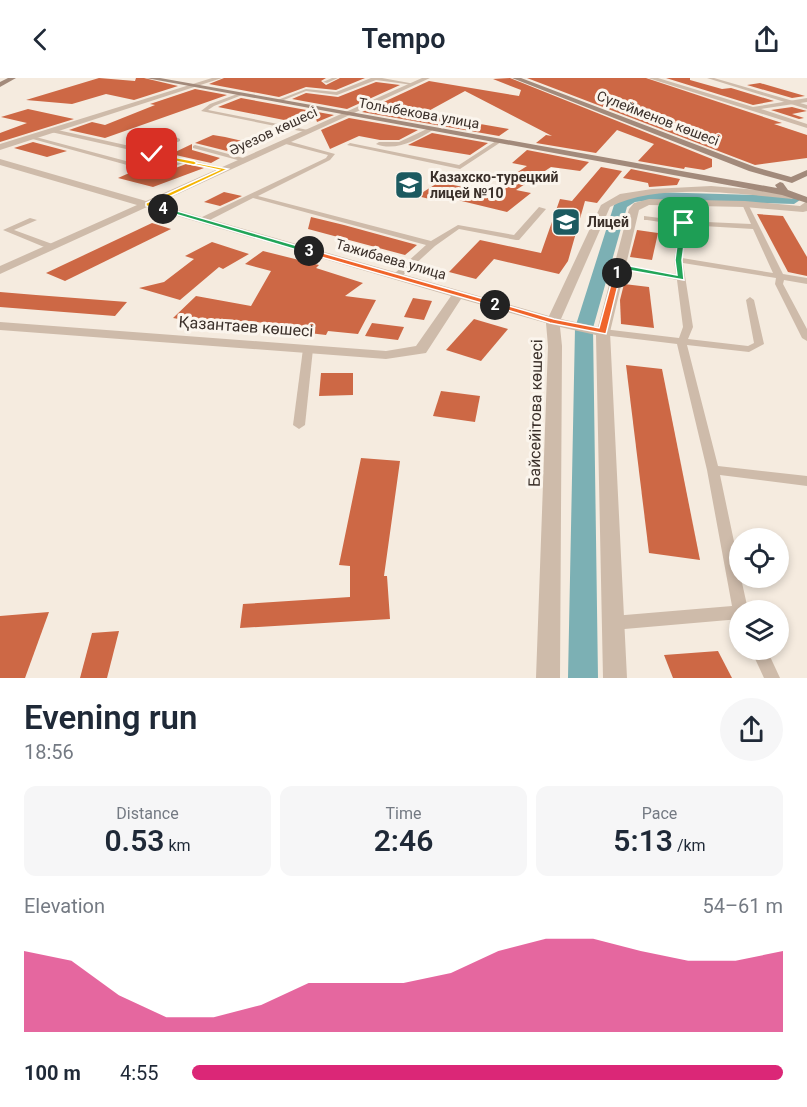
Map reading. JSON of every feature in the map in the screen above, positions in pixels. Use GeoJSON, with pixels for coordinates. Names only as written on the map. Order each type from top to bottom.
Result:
{"type":"FeatureCollection","features":[{"type":"Feature","properties":{"kind":"street"},"geometry":{"type":"LineString","coordinates":[[0,85],[13,78]]}},
{"type":"Feature","properties":{"kind":"street","name":"Толыбекова улица"},"geometry":{"type":"LineString","coordinates":[[149,78],[685,175],[785,190],[807,202]]}},
{"type":"Feature","properties":{"kind":"street"},"geometry":{"type":"LineString","coordinates":[[0,147],[219,78]]}},
{"type":"Feature","properties":{"kind":"street","name":"Әуезов көшесі"},"geometry":{"type":"LineString","coordinates":[[0,270],[427,78]]}},
{"type":"Feature","properties":{"kind":"street","name":"Сүлейменов көшесі"},"geometry":{"type":"LineString","coordinates":[[515,78],[752,169],[792,180]]}},
{"type":"Feature","properties":{"kind":"street"},"geometry":{"type":"LineString","coordinates":[[651,78],[807,126]]}},
{"type":"Feature","properties":{"kind":"street"},"geometry":{"type":"LineString","coordinates":[[753,108],[807,100]]}},
{"type":"Feature","properties":{"kind":"street","name":"Тажибаева улица"},"geometry":{"type":"LineString","coordinates":[[0,162],[553,321],[603,332]]}},
{"type":"Feature","properties":{"kind":"street"},"geometry":{"type":"LineString","coordinates":[[785,190],[792,180],[807,173]]}},
{"type":"Feature","properties":{"kind":"street"},"geometry":{"type":"LineString","coordinates":[[792,180],[807,180]]}},
{"type":"Feature","properties":{"kind":"street","name":"Байсейітова көшесі"},"geometry":{"type":"LineString","coordinates":[[548,678],[555,346],[553,321],[606,205],[623,196],[652,192],[711,189],[785,190]]}},
{"type":"Feature","properties":{"kind":"street"},"geometry":{"type":"LineString","coordinates":[[615,678],[603,332],[634,209],[638,205],[649,202],[745,204],[787,209],[803,208],[807,202]]}},
{"type":"Feature","properties":{"kind":"street","name":"Қазантаев көшесі"},"geometry":{"type":"LineString","coordinates":[[0,326],[386,355],[421,350],[458,294]]}},
{"type":"Feature","properties":{"kind":"lane"},"geometry":{"type":"LineString","coordinates":[[325,82],[336,78]]}},
{"type":"Feature","properties":{"kind":"lane"},"geometry":{"type":"LineString","coordinates":[[277,101],[306,90],[337,94],[374,78],[413,84]]}},
{"type":"Feature","properties":{"kind":"lane"},"geometry":{"type":"LineString","coordinates":[[708,78],[807,107]]}},
{"type":"Feature","properties":{"kind":"lane"},"geometry":{"type":"LineString","coordinates":[[240,94],[212,105],[204,111],[310,131]]}},
{"type":"Feature","properties":{"kind":"lane"},"geometry":{"type":"LineString","coordinates":[[203,220],[328,159],[332,154],[360,140],[390,147],[402,145],[431,129]]}},
{"type":"Feature","properties":{"kind":"lane"},"geometry":{"type":"LineString","coordinates":[[53,131],[225,169]]}},
{"type":"Feature","properties":{"kind":"lane"},"geometry":{"type":"LineString","coordinates":[[147,153],[162,147],[178,140],[151,134],[135,139],[162,147]]}},
{"type":"Feature","properties":{"kind":"lane"},"geometry":{"type":"LineString","coordinates":[[32,138],[156,171],[184,161]]}},
{"type":"Feature","properties":{"kind":"lane"},"geometry":{"type":"LineString","coordinates":[[350,145],[459,167],[499,141]]}},
{"type":"Feature","properties":{"kind":"lane"},"geometry":{"type":"LineString","coordinates":[[284,142],[332,154]]}},
{"type":"Feature","properties":{"kind":"lane"},"geometry":{"type":"LineString","coordinates":[[195,147],[245,160]]}},
{"type":"Feature","properties":{"kind":"lane"},"geometry":{"type":"LineString","coordinates":[[252,196],[432,244]]}},
{"type":"Feature","properties":{"kind":"lane"},"geometry":{"type":"LineString","coordinates":[[745,204],[780,278],[779,284],[807,338]]}},
{"type":"Feature","properties":{"kind":"lane"},"geometry":{"type":"LineString","coordinates":[[397,276],[432,244],[458,226],[516,238],[542,210]]}},
{"type":"Feature","properties":{"kind":"lane"},"geometry":{"type":"LineString","coordinates":[[647,218],[684,223],[756,227]]}},
{"type":"Feature","properties":{"kind":"lane"},"geometry":{"type":"LineString","coordinates":[[33,220],[7,230],[52,247]]}},
{"type":"Feature","properties":{"kind":"lane"},"geometry":{"type":"LineString","coordinates":[[684,223],[678,260],[688,327],[682,343],[712,470],[738,600]]}},
{"type":"Feature","properties":{"kind":"lane"},"geometry":{"type":"LineString","coordinates":[[678,260],[807,281]]}},
{"type":"Feature","properties":{"kind":"lane"},"geometry":{"type":"LineString","coordinates":[[619,266],[681,278]]}},
{"type":"Feature","properties":{"kind":"lane"},"geometry":{"type":"LineString","coordinates":[[603,332],[749,349],[759,344],[750,300]]}},
{"type":"Feature","properties":{"kind":"lane"},"geometry":{"type":"LineString","coordinates":[[299,425],[309,349]]}},
{"type":"Feature","properties":{"kind":"lane"},"geometry":{"type":"LineString","coordinates":[[712,470],[807,481]]}},
{"type":"Feature","properties":{"kind":"lane"},"geometry":{"type":"LineString","coordinates":[[613,623],[729,612]]}},
{"type":"Feature","properties":{"kind":"lane"},"geometry":{"type":"LineString","coordinates":[[764,660],[772,678]]}},
{"type":"Feature","properties":{"kind":"building"},"geometry":{"type":"Polygon","coordinates":[[[99,78],[135,81],[136,78],[144,78],[178,86],[134,100],[106,94],[72,104],[26,100],[99,78]]]}},
{"type":"Feature","properties":{"kind":"building"},"geometry":{"type":"Polygon","coordinates":[[[224,78],[326,78],[321,81],[326,85],[340,78],[365,78],[336,90],[306,87],[279,97],[209,84],[224,78]]]}},
{"type":"Feature","properties":{"kind":"building"},"geometry":{"type":"Polygon","coordinates":[[[510,78],[712,159],[712,167],[704,170],[685,167],[684,169],[638,161],[654,144],[617,130],[596,153],[536,143],[546,135],[552,136],[465,91],[423,114],[509,129],[499,136],[362,112],[429,81],[519,96],[521,90],[493,79],[510,78]]]}},
{"type":"Feature","properties":{"kind":"building"},"geometry":{"type":"Polygon","coordinates":[[[527,78],[646,78],[782,123],[774,124],[807,135],[807,158],[755,165],[527,78]]]}},
{"type":"Feature","properties":{"kind":"building"},"geometry":{"type":"Polygon","coordinates":[[[666,78],[690,78],[690,80],[722,89],[731,88],[774,101],[753,105],[666,78]]]}},
{"type":"Feature","properties":{"kind":"building"},"geometry":{"type":"Polygon","coordinates":[[[376,82],[400,85],[347,109],[292,99],[306,93],[338,97],[376,82]]]}},
{"type":"Feature","properties":{"kind":"building"},"geometry":{"type":"Polygon","coordinates":[[[760,83],[805,96],[792,98],[747,85],[760,83]]]}},
{"type":"Feature","properties":{"kind":"building"},"geometry":{"type":"Polygon","coordinates":[[[195,89],[227,95],[105,138],[69,130],[92,122],[105,125],[155,105],[150,104],[195,89]]]}},
{"type":"Feature","properties":{"kind":"building"},"geometry":{"type":"Polygon","coordinates":[[[241,98],[334,115],[317,122],[316,119],[304,124],[218,107],[241,98]]]}},
{"type":"Feature","properties":{"kind":"building"},"geometry":{"type":"Polygon","coordinates":[[[792,107],[807,111],[792,114],[804,118],[799,119],[771,110],[792,107]]]}},
{"type":"Feature","properties":{"kind":"building"},"geometry":{"type":"Polygon","coordinates":[[[28,109],[74,119],[0,142],[0,133],[27,123],[1,117],[28,109]]]}},
{"type":"Feature","properties":{"kind":"building"},"geometry":{"type":"Polygon","coordinates":[[[349,118],[418,130],[399,140],[380,140],[359,136],[330,149],[321,130],[349,118]]]}},
{"type":"Feature","properties":{"kind":"building"},"geometry":{"type":"Polygon","coordinates":[[[432,133],[488,143],[470,155],[408,145],[432,133]]]}},
{"type":"Feature","properties":{"kind":"building"},"geometry":{"type":"Polygon","coordinates":[[[213,135],[251,143],[231,152],[195,143],[213,135]]]}},
{"type":"Feature","properties":{"kind":"building"},"geometry":{"type":"Polygon","coordinates":[[[33,142],[67,151],[47,157],[14,148],[33,142]]]}},
{"type":"Feature","properties":{"kind":"building"},"geometry":{"type":"Polygon","coordinates":[[[192,144],[192,150],[220,158],[211,163],[171,154],[192,144]]]}},
{"type":"Feature","properties":{"kind":"building"},"geometry":{"type":"Polygon","coordinates":[[[527,150],[589,162],[580,171],[551,167],[516,190],[531,193],[507,212],[445,197],[438,201],[417,196],[439,182],[487,192],[527,166],[512,163],[527,150]]]}},
{"type":"Feature","properties":{"kind":"building"},"geometry":{"type":"Polygon","coordinates":[[[186,164],[204,168],[153,187],[118,178],[136,170],[157,175],[186,164]]]}},
{"type":"Feature","properties":{"kind":"building"},"geometry":{"type":"Polygon","coordinates":[[[601,167],[622,171],[597,203],[585,201],[568,261],[559,274],[494,259],[476,279],[449,272],[480,240],[541,253],[560,199],[572,201],[601,167]]]}},
{"type":"Feature","properties":{"kind":"building"},"geometry":{"type":"Polygon","coordinates":[[[631,169],[680,179],[677,185],[649,187],[648,183],[623,178],[631,169]]]}},
{"type":"Feature","properties":{"kind":"building"},"geometry":{"type":"Polygon","coordinates":[[[224,192],[242,196],[220,206],[204,202],[224,192]]]}},
{"type":"Feature","properties":{"kind":"building"},"geometry":{"type":"Polygon","coordinates":[[[757,214],[783,216],[807,257],[807,276],[788,272],[757,214]]]}},
{"type":"Feature","properties":{"kind":"building"},"geometry":{"type":"Polygon","coordinates":[[[311,217],[417,245],[405,255],[308,229],[311,217]]]}},
{"type":"Feature","properties":{"kind":"building"},"geometry":{"type":"Polygon","coordinates":[[[152,223],[171,229],[65,281],[46,273],[152,223]]]}},
{"type":"Feature","properties":{"kind":"building"},"geometry":{"type":"Polygon","coordinates":[[[637,230],[658,233],[652,260],[630,257],[637,230]]]}},
{"type":"Feature","properties":{"kind":"building"},"geometry":{"type":"Polygon","coordinates":[[[212,242],[249,254],[223,269],[219,267],[180,300],[139,288],[164,282],[194,259],[185,256],[212,242]]]}},
{"type":"Feature","properties":{"kind":"building"},"geometry":{"type":"Polygon","coordinates":[[[263,251],[319,265],[316,268],[363,283],[345,296],[376,300],[358,334],[328,331],[326,335],[292,331],[295,325],[224,320],[218,326],[173,318],[196,296],[251,306],[271,271],[245,264],[263,251]]]}},
{"type":"Feature","properties":{"kind":"building"},"geometry":{"type":"Polygon","coordinates":[[[624,284],[649,287],[654,328],[621,324],[620,300],[624,284]]]}},
{"type":"Feature","properties":{"kind":"building"},"geometry":{"type":"Polygon","coordinates":[[[0,292],[127,302],[115,316],[0,307],[0,292]]]}},
{"type":"Feature","properties":{"kind":"building"},"geometry":{"type":"Polygon","coordinates":[[[413,298],[432,301],[424,320],[404,317],[413,298]]]}},
{"type":"Feature","properties":{"kind":"building"},"geometry":{"type":"Polygon","coordinates":[[[474,319],[508,329],[481,361],[446,350],[474,319]]]}},
{"type":"Feature","properties":{"kind":"building"},"geometry":{"type":"Polygon","coordinates":[[[372,323],[404,327],[398,340],[365,336],[372,323]]]}},
{"type":"Feature","properties":{"kind":"building"},"geometry":{"type":"Polygon","coordinates":[[[626,365],[662,369],[700,560],[649,553],[626,365]]]}},
{"type":"Feature","properties":{"kind":"building"},"geometry":{"type":"Polygon","coordinates":[[[321,373],[353,373],[353,395],[319,396],[321,373]]]}},
{"type":"Feature","properties":{"kind":"building"},"geometry":{"type":"Polygon","coordinates":[[[441,391],[480,396],[475,422],[433,416],[441,391]]]}},
{"type":"Feature","properties":{"kind":"building"},"geometry":{"type":"Polygon","coordinates":[[[361,458],[400,461],[384,576],[387,576],[390,619],[240,628],[243,604],[350,597],[350,566],[339,565],[361,458]]]}},
{"type":"Feature","properties":{"kind":"building"},"geometry":{"type":"Polygon","coordinates":[[[49,612],[25,678],[0,678],[0,616],[49,612]]]}},
{"type":"Feature","properties":{"kind":"building"},"geometry":{"type":"Polygon","coordinates":[[[119,631],[107,678],[80,678],[92,633],[119,631]]]}},
{"type":"Feature","properties":{"kind":"building"},"geometry":{"type":"Polygon","coordinates":[[[718,651],[732,678],[673,678],[664,655],[718,651]]]}},
{"type":"Feature","properties":{"kind":"waterway"},"geometry":{"type":"LineString","coordinates":[[583,678],[584,328],[621,205],[631,199],[652,196],[794,200]]}},
{"type":"Feature","properties":{"kind":"place","name":"Казахско-турецкий лицей №10"},"geometry":{"type":"Point","coordinates":[409,185]}},
{"type":"Feature","properties":{"kind":"place","name":"Лицей"},"geometry":{"type":"Point","coordinates":[566,222]}},
{"type":"Feature","properties":{"kind":"route"},"geometry":{"type":"LineString","coordinates":[[152,154],[225,169],[148,205],[553,321],[603,332],[619,266],[681,278],[678,260],[684,223]]}}]}
